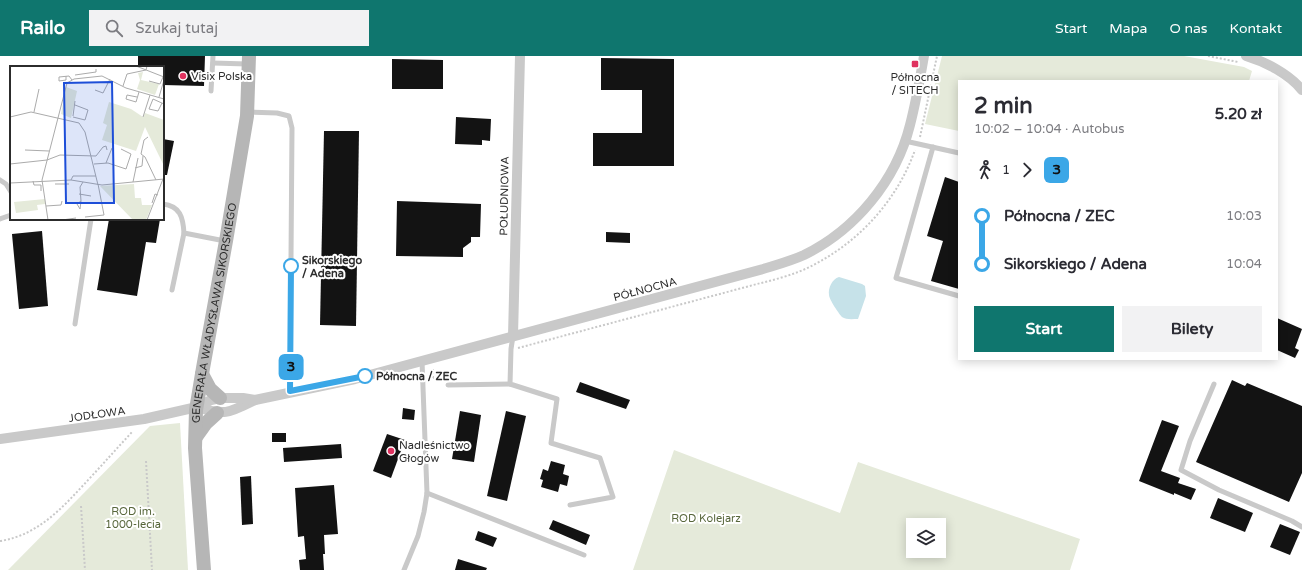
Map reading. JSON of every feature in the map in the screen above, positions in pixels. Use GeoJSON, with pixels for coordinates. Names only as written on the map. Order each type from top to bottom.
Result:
{"type":"FeatureCollection","features":[{"type":"Feature","properties":{"kind":"street","name":"POŁUDNIOWA"},"geometry":{"type":"LineString","coordinates":[[513,336],[520,56]]}},
{"type":"Feature","properties":{"kind":"street","name":"PÓŁNOCNA"},"geometry":{"type":"LineString","coordinates":[[197,407],[217,413],[224,413],[255,400],[290,391],[355,378],[422,361],[763,269],[803,256],[842,230],[869,204],[885,183],[900,154],[910,126],[924,56]]}},
{"type":"Feature","properties":{"kind":"street","name":"GENERAŁA WŁADYSŁAWA SIKORSKIEGO"},"geometry":{"type":"LineString","coordinates":[[204,570],[196,436],[197,407],[248,112],[249,60]]}},
{"type":"Feature","properties":{"kind":"street"},"geometry":{"type":"LineString","coordinates":[[1248,60],[1280,72],[1302,90]]}},
{"type":"Feature","properties":{"kind":"street"},"geometry":{"type":"LineString","coordinates":[[202,374],[210,389],[220,398]]}},
{"type":"Feature","properties":{"kind":"street","name":"PÓŁNOCNA"},"geometry":{"type":"LineString","coordinates":[[197,407],[211,400],[220,398],[243,398],[255,400]]}},
{"type":"Feature","properties":{"kind":"street","name":"JODŁOWA"},"geometry":{"type":"LineString","coordinates":[[0,439],[144,419],[197,407]]}},
{"type":"Feature","properties":{"kind":"street"},"geometry":{"type":"LineString","coordinates":[[196,436],[206,423],[217,413]]}},
{"type":"Feature","properties":{"kind":"lane"},"geometry":{"type":"LineString","coordinates":[[211,92],[213,56]]}},
{"type":"Feature","properties":{"kind":"lane"},"geometry":{"type":"LineString","coordinates":[[213,63],[249,60]]}},
{"type":"Feature","properties":{"kind":"lane"},"geometry":{"type":"LineString","coordinates":[[248,112],[277,113],[289,116],[292,128],[290,391]]}},
{"type":"Feature","properties":{"kind":"lane"},"geometry":{"type":"LineString","coordinates":[[905,141],[958,153]]}},
{"type":"Feature","properties":{"kind":"lane"},"geometry":{"type":"LineString","coordinates":[[933,147],[896,278],[958,296]]}},
{"type":"Feature","properties":{"kind":"lane"},"geometry":{"type":"LineString","coordinates":[[0,180],[6,184],[10,190]]}},
{"type":"Feature","properties":{"kind":"lane"},"geometry":{"type":"LineString","coordinates":[[164,204],[171,204],[178,210],[184,221],[184,233],[172,290]]}},
{"type":"Feature","properties":{"kind":"lane"},"geometry":{"type":"LineString","coordinates":[[0,218],[10,215]]}},
{"type":"Feature","properties":{"kind":"lane"},"geometry":{"type":"LineString","coordinates":[[75,324],[91,220]]}},
{"type":"Feature","properties":{"kind":"lane"},"geometry":{"type":"LineString","coordinates":[[184,233],[226,241]]}},
{"type":"Feature","properties":{"kind":"lane"},"geometry":{"type":"LineString","coordinates":[[510,384],[513,336]]}},
{"type":"Feature","properties":{"kind":"lane"},"geometry":{"type":"LineString","coordinates":[[404,570],[418,536],[424,512],[426,493],[422,361]]}},
{"type":"Feature","properties":{"kind":"lane"},"geometry":{"type":"LineString","coordinates":[[448,385],[510,384],[557,399],[551,443],[600,458],[613,497],[570,505]]}},
{"type":"Feature","properties":{"kind":"lane"},"geometry":{"type":"LineString","coordinates":[[1214,384],[1190,441],[1181,470],[1219,490],[1292,521],[1302,528]]}},
{"type":"Feature","properties":{"kind":"lane"},"geometry":{"type":"LineString","coordinates":[[426,493],[584,555]]}},
{"type":"Feature","properties":{"kind":"path"},"geometry":{"type":"LineString","coordinates":[[1208,56],[1248,60]]}},
{"type":"Feature","properties":{"kind":"path"},"geometry":{"type":"LineString","coordinates":[[0,541],[11,540],[28,533],[44,524],[62,509],[144,419]]}},
{"type":"Feature","properties":{"kind":"path"},"geometry":{"type":"LineString","coordinates":[[146,461],[152,570]]}},
{"type":"Feature","properties":{"kind":"path"},"geometry":{"type":"LineString","coordinates":[[81,506],[85,570]]}},
{"type":"Feature","properties":{"kind":"green space"},"geometry":{"type":"Polygon","coordinates":[[[942,56],[1184,56],[1244,67],[1252,71],[1249,80],[958,80],[958,131],[925,124],[942,56]]]}},
{"type":"Feature","properties":{"kind":"green space","name":"ROD im. 1000-lecia"},"geometry":{"type":"Polygon","coordinates":[[[180,423],[188,570],[8,570],[150,426],[180,423]]]}},
{"type":"Feature","properties":{"kind":"green space","name":"ROD Kolejarz"},"geometry":{"type":"Polygon","coordinates":[[[674,450],[840,513],[858,462],[1080,539],[1070,570],[633,570],[674,450]]]}},
{"type":"Feature","properties":{"kind":"water"},"geometry":{"type":"Polygon","coordinates":[[[839,277],[865,286],[866,296],[858,319],[848,319],[842,317],[831,300],[829,295],[830,287],[832,282],[839,277]]]}},
{"type":"Feature","properties":{"kind":"building","name":"Visix Polska"},"geometry":{"type":"Polygon","coordinates":[[[138,56],[205,56],[204,86],[164,85],[164,66],[138,66],[138,56]]]}},
{"type":"Feature","properties":{"kind":"building"},"geometry":{"type":"Polygon","coordinates":[[[601,58],[674,59],[674,166],[593,166],[593,133],[642,133],[642,90],[601,90],[601,58]]]}},
{"type":"Feature","properties":{"kind":"building"},"geometry":{"type":"Polygon","coordinates":[[[392,59],[443,60],[443,89],[392,89],[392,59]]]}},
{"type":"Feature","properties":{"kind":"building"},"geometry":{"type":"Polygon","coordinates":[[[456,117],[491,119],[490,141],[482,140],[482,145],[455,144],[456,117]]]}},
{"type":"Feature","properties":{"kind":"building"},"geometry":{"type":"Polygon","coordinates":[[[324,131],[359,131],[356,326],[320,325],[324,131]]]}},
{"type":"Feature","properties":{"kind":"building"},"geometry":{"type":"Polygon","coordinates":[[[164,139],[174,141],[167,175],[164,175],[164,139]]]}},
{"type":"Feature","properties":{"kind":"building"},"geometry":{"type":"Polygon","coordinates":[[[945,177],[958,182],[958,289],[931,281],[943,241],[927,236],[945,177]]]}},
{"type":"Feature","properties":{"kind":"building"},"geometry":{"type":"Polygon","coordinates":[[[397,201],[481,204],[480,237],[471,237],[471,242],[463,248],[463,257],[396,256],[397,201]]]}},
{"type":"Feature","properties":{"kind":"building"},"geometry":{"type":"Polygon","coordinates":[[[109,220],[160,220],[156,243],[146,242],[137,296],[97,290],[109,220]]]}},
{"type":"Feature","properties":{"kind":"building"},"geometry":{"type":"Polygon","coordinates":[[[42,231],[48,306],[19,309],[12,234],[42,231]]]}},
{"type":"Feature","properties":{"kind":"building"},"geometry":{"type":"Polygon","coordinates":[[[606,232],[630,233],[630,243],[606,242],[606,232]]]}},
{"type":"Feature","properties":{"kind":"building"},"geometry":{"type":"Polygon","coordinates":[[[1278,318],[1302,329],[1295,348],[1299,350],[1295,358],[1278,350],[1278,318]]]}},
{"type":"Feature","properties":{"kind":"building"},"geometry":{"type":"Polygon","coordinates":[[[1232,380],[1245,386],[1247,383],[1302,406],[1302,473],[1289,502],[1196,462],[1232,380]]]}},
{"type":"Feature","properties":{"kind":"building"},"geometry":{"type":"Polygon","coordinates":[[[580,382],[630,400],[626,409],[576,392],[580,382]]]}},
{"type":"Feature","properties":{"kind":"building"},"geometry":{"type":"Polygon","coordinates":[[[403,408],[415,410],[414,420],[402,419],[403,408]]]}},
{"type":"Feature","properties":{"kind":"building"},"geometry":{"type":"Polygon","coordinates":[[[460,411],[481,415],[474,462],[452,459],[460,411]]]}},
{"type":"Feature","properties":{"kind":"building"},"geometry":{"type":"Polygon","coordinates":[[[506,411],[526,416],[507,501],[487,496],[506,411]]]}},
{"type":"Feature","properties":{"kind":"building"},"geometry":{"type":"Polygon","coordinates":[[[1162,420],[1179,426],[1161,471],[1180,478],[1178,483],[1196,489],[1191,500],[1139,481],[1162,420]]]}},
{"type":"Feature","properties":{"kind":"building"},"geometry":{"type":"Polygon","coordinates":[[[272,433],[286,433],[286,442],[272,442],[272,433]]]}},
{"type":"Feature","properties":{"kind":"building","name":"Nadleśnictwo Głogów"},"geometry":{"type":"Polygon","coordinates":[[[387,434],[405,440],[391,478],[373,471],[387,434]]]}},
{"type":"Feature","properties":{"kind":"building"},"geometry":{"type":"Polygon","coordinates":[[[341,444],[342,458],[284,462],[283,448],[341,444]]]}},
{"type":"Feature","properties":{"kind":"building"},"geometry":{"type":"Polygon","coordinates":[[[551,461],[565,465],[563,474],[569,476],[567,486],[560,484],[558,492],[541,487],[543,480],[540,479],[543,469],[548,471],[551,461]]]}},
{"type":"Feature","properties":{"kind":"building"},"geometry":{"type":"Polygon","coordinates":[[[251,476],[253,524],[242,525],[240,477],[251,476]]]}},
{"type":"Feature","properties":{"kind":"building"},"geometry":{"type":"Polygon","coordinates":[[[334,485],[338,534],[324,535],[324,570],[300,570],[299,560],[306,559],[304,536],[298,537],[295,488],[334,485]]]}},
{"type":"Feature","properties":{"kind":"building"},"geometry":{"type":"Polygon","coordinates":[[[1218,498],[1253,513],[1245,532],[1210,518],[1218,498]]]}},
{"type":"Feature","properties":{"kind":"building"},"geometry":{"type":"Polygon","coordinates":[[[553,520],[590,535],[586,545],[549,529],[553,520]]]}},
{"type":"Feature","properties":{"kind":"building"},"geometry":{"type":"Polygon","coordinates":[[[1280,524],[1300,532],[1290,555],[1270,547],[1280,524]]]}},
{"type":"Feature","properties":{"kind":"building"},"geometry":{"type":"Polygon","coordinates":[[[478,531],[497,538],[493,547],[475,540],[478,531]]]}},
{"type":"Feature","properties":{"kind":"building"},"geometry":{"type":"Polygon","coordinates":[[[458,559],[487,568],[486,570],[455,570],[458,559]]]}},
{"type":"Feature","properties":{"kind":"bus line","name":"3"},"geometry":{"type":"LineString","coordinates":[[291,266],[290,391],[365,376]]}},
{"type":"Feature","properties":{"kind":"place","name":"Północna / SITECH"},"geometry":{"type":"Point","coordinates":[915,64]}},
{"type":"Feature","properties":{"kind":"place","name":"Visix Polska"},"geometry":{"type":"Point","coordinates":[183,76]}},
{"type":"Feature","properties":{"kind":"place","name":"Sikorskiego / Adena"},"geometry":{"type":"Point","coordinates":[291,266]}},
{"type":"Feature","properties":{"kind":"place","name":"Północna / ZEC"},"geometry":{"type":"Point","coordinates":[365,376]}},
{"type":"Feature","properties":{"kind":"place","name":"Nadleśnictwo Głogów"},"geometry":{"type":"Point","coordinates":[391,451]}}]}
